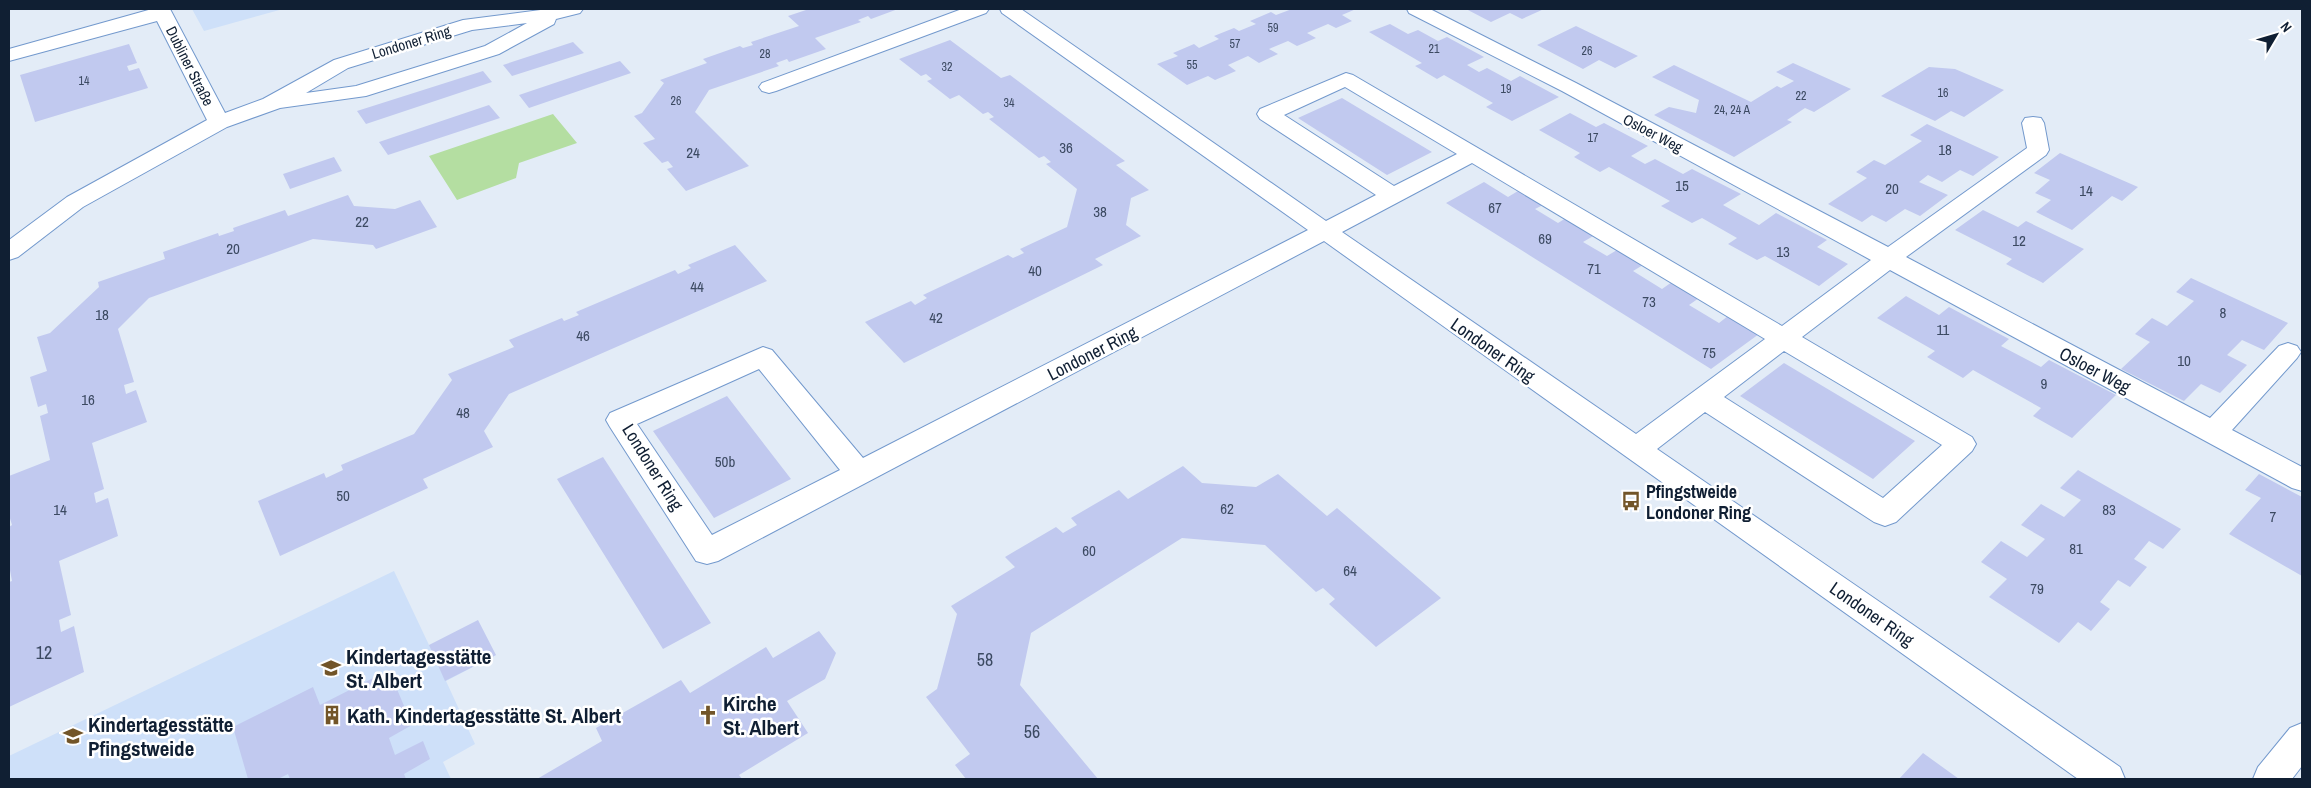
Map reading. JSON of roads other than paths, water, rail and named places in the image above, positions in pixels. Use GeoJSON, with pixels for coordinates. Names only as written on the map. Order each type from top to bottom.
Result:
{"type":"FeatureCollection","features":[{"type":"Feature","properties":{"kind":"street"},"geometry":{"type":"LineString","coordinates":[[769,87],[979,9]]}},
{"type":"Feature","properties":{"kind":"street","name":"Londoner Ring"},"geometry":{"type":"LineString","coordinates":[[1009,9],[1635,450],[1788,554],[2107,779]]}},
{"type":"Feature","properties":{"kind":"street","name":"Osloer Weg"},"geometry":{"type":"LineString","coordinates":[[1416,9],[1568,87],[2302,480]]}},
{"type":"Feature","properties":{"kind":"street"},"geometry":{"type":"LineString","coordinates":[[9,55],[162,11]]}},
{"type":"Feature","properties":{"kind":"street","name":"Dubliner Straße"},"geometry":{"type":"LineString","coordinates":[[162,11],[219,122]]}},
{"type":"Feature","properties":{"kind":"street","name":"Londoner Ring"},"geometry":{"type":"LineString","coordinates":[[272,104],[341,64],[470,24],[567,11]]}},
{"type":"Feature","properties":{"kind":"street","name":"Londoner Ring"},"geometry":{"type":"LineString","coordinates":[[9,252],[75,202],[219,122],[272,104],[359,92],[492,50],[567,11]]}},
{"type":"Feature","properties":{"kind":"street"},"geometry":{"type":"LineString","coordinates":[[1394,196],[1268,114],[1346,79],[1962,444],[1885,514],[1704,398]]}},
{"type":"Feature","properties":{"kind":"street"},"geometry":{"type":"LineString","coordinates":[[1635,450],[1888,259],[2038,150],[2033,123]]}},
{"type":"Feature","properties":{"kind":"street"},"geometry":{"type":"LineString","coordinates":[[1326,232],[1473,154]]}},
{"type":"Feature","properties":{"kind":"street","name":"Londoner Ring"},"geometry":{"type":"LineString","coordinates":[[859,473],[763,356],[620,420],[707,552],[1326,232]]}},
{"type":"Feature","properties":{"kind":"street"},"geometry":{"type":"LineString","coordinates":[[2212,432],[2288,352]]}},
{"type":"Feature","properties":{"kind":"street"},"geometry":{"type":"LineString","coordinates":[[2272,779],[2302,738]]}},
{"type":"Feature","properties":{"kind":"place","name":"Pfingstweide Londoner Ring"},"geometry":{"type":"Point","coordinates":[1631,501]}},
{"type":"Feature","properties":{"kind":"place","name":"Kindertagesstätte St. Albert"},"geometry":{"type":"Point","coordinates":[331,668]}},
{"type":"Feature","properties":{"kind":"place","name":"Kath. Kindertagesstätte St. Albert"},"geometry":{"type":"Point","coordinates":[332,715]}},
{"type":"Feature","properties":{"kind":"place","name":"Kirche St. Albert"},"geometry":{"type":"Point","coordinates":[708,715]}},
{"type":"Feature","properties":{"kind":"place","name":"Kindertagesstätte Pfingstweide"},"geometry":{"type":"Point","coordinates":[73,736]}}]}
